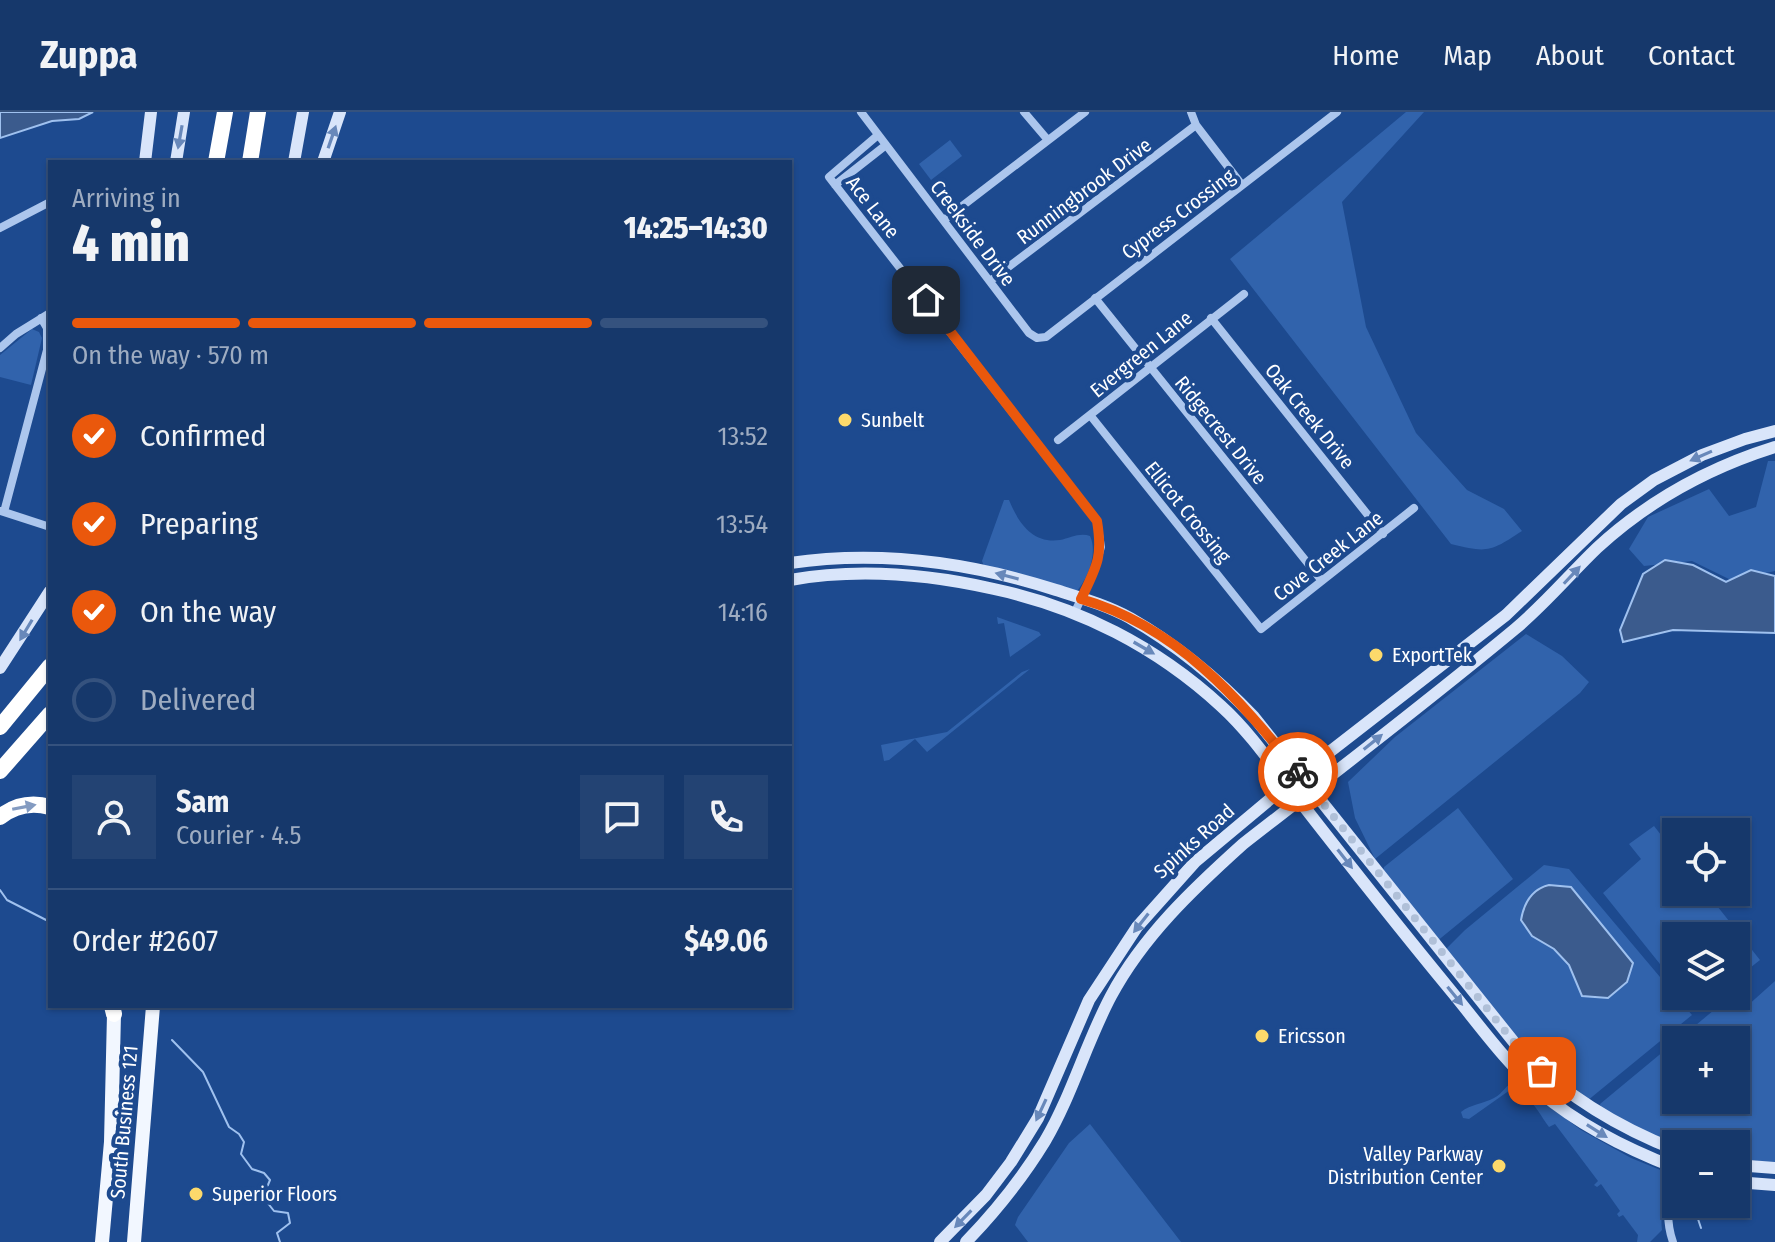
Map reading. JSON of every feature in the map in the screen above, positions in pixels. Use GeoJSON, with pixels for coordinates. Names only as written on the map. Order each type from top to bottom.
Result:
{"type":"FeatureCollection","features":[{"type":"Feature","properties":{"kind":"highway"},"geometry":{"type":"LineString","coordinates":[[216,160],[225,112]]}},
{"type":"Feature","properties":{"kind":"highway"},"geometry":{"type":"LineString","coordinates":[[250,160],[258,112]]}},
{"type":"Feature","properties":{"kind":"highway"},"geometry":{"type":"LineString","coordinates":[[254,137],[259,153],[257,160]]}},
{"type":"Feature","properties":{"kind":"highway"},"geometry":{"type":"LineString","coordinates":[[0,727],[48,668]]}},
{"type":"Feature","properties":{"kind":"highway"},"geometry":{"type":"LineString","coordinates":[[0,771],[48,716]]}},
{"type":"Feature","properties":{"kind":"highway"},"geometry":{"type":"LineString","coordinates":[[0,817],[18,806],[48,807]]}},
{"type":"Feature","properties":{"kind":"main road"},"geometry":{"type":"LineString","coordinates":[[145,160],[151,112]]}},
{"type":"Feature","properties":{"kind":"main road"},"geometry":{"type":"LineString","coordinates":[[176,160],[184,112]]}},
{"type":"Feature","properties":{"kind":"main road"},"geometry":{"type":"LineString","coordinates":[[294,160],[303,112]]}},
{"type":"Feature","properties":{"kind":"main road"},"geometry":{"type":"LineString","coordinates":[[324,160],[340,112]]}},
{"type":"Feature","properties":{"kind":"main road","name":"Spinks Road"},"geometry":{"type":"LineString","coordinates":[[940,1242],[986,1195],[1038,1118],[1089,1000],[1114,959],[1195,862],[1537,587],[1621,504],[1654,480],[1702,455],[1775,431]]}},
{"type":"Feature","properties":{"kind":"main road","name":"Spinks Road"},"geometry":{"type":"LineString","coordinates":[[966,1242],[999,1204],[1045,1141],[1112,994],[1167,916],[1243,844],[1534,613],[1596,549],[1664,496],[1703,473],[1775,447]]}},
{"type":"Feature","properties":{"kind":"main road"},"geometry":{"type":"LineString","coordinates":[[792,563],[840,557],[874,558],[941,562],[990,571],[1128,617],[1196,662],[1226,687],[1252,715],[1526,1057],[1559,1086],[1614,1123],[1662,1144]]}},
{"type":"Feature","properties":{"kind":"main road"},"geometry":{"type":"LineString","coordinates":[[874,558],[875,575]]}},
{"type":"Feature","properties":{"kind":"main road"},"geometry":{"type":"LineString","coordinates":[[792,580],[875,575],[954,580],[1025,596],[1074,614],[1155,653],[1200,687],[1239,724],[1513,1067],[1541,1093],[1606,1137],[1662,1162]]}},
{"type":"Feature","properties":{"kind":"main road"},"geometry":{"type":"LineString","coordinates":[[0,668],[48,594]]}},
{"type":"Feature","properties":{"kind":"main road"},"geometry":{"type":"LineString","coordinates":[[1464,648],[1475,661]]}},
{"type":"Feature","properties":{"kind":"main road"},"geometry":{"type":"LineString","coordinates":[[1423,957],[1436,947]]}},
{"type":"Feature","properties":{"kind":"main road","name":"South Business 121"},"geometry":{"type":"LineString","coordinates":[[134,1242],[153,1008]]}},
{"type":"Feature","properties":{"kind":"main road","name":"South Business 121"},"geometry":{"type":"LineString","coordinates":[[102,1242],[111,1142],[114,1009]]}},
{"type":"Feature","properties":{"kind":"main road"},"geometry":{"type":"LineString","coordinates":[[1513,1067],[1526,1057]]}},
{"type":"Feature","properties":{"kind":"main road"},"geometry":{"type":"LineString","coordinates":[[1061,1062],[1078,1070]]}},
{"type":"Feature","properties":{"kind":"main road"},"geometry":{"type":"LineString","coordinates":[[1750,1166],[1775,1168]]}},
{"type":"Feature","properties":{"kind":"main road"},"geometry":{"type":"LineString","coordinates":[[1750,1183],[1775,1185]]}},
{"type":"Feature","properties":{"kind":"main road"},"geometry":{"type":"LineString","coordinates":[[986,1195],[999,1204]]}},
{"type":"Feature","properties":{"kind":"street","name":"Creekside Drive"},"geometry":{"type":"LineString","coordinates":[[861,112],[1029,333],[1037,338]]}},
{"type":"Feature","properties":{"kind":"street"},"geometry":{"type":"LineString","coordinates":[[1024,112],[1047,139]]}},
{"type":"Feature","properties":{"kind":"street"},"geometry":{"type":"LineString","coordinates":[[944,220],[1085,112]]}},
{"type":"Feature","properties":{"kind":"street"},"geometry":{"type":"LineString","coordinates":[[1191,112],[1196,125],[1242,185]]}},
{"type":"Feature","properties":{"kind":"street","name":"Cypress Crossing"},"geometry":{"type":"LineString","coordinates":[[1037,338],[1046,337],[1330,114]]}},
{"type":"Feature","properties":{"kind":"street","name":"Runningbrook Drive"},"geometry":{"type":"LineString","coordinates":[[990,281],[1196,125]]}},
{"type":"Feature","properties":{"kind":"street","name":"Ace Lane"},"geometry":{"type":"LineString","coordinates":[[878,135],[829,177],[1097,521],[1101,547],[1094,571],[1074,614]]}},
{"type":"Feature","properties":{"kind":"street"},"geometry":{"type":"LineString","coordinates":[[835,185],[886,145]]}},
{"type":"Feature","properties":{"kind":"street"},"geometry":{"type":"LineString","coordinates":[[0,228],[48,203]]}},
{"type":"Feature","properties":{"kind":"street","name":"Evergreen Lane"},"geometry":{"type":"LineString","coordinates":[[1058,440],[1244,294]]}},
{"type":"Feature","properties":{"kind":"street","name":"Ridgecrest Drive"},"geometry":{"type":"LineString","coordinates":[[1095,298],[1322,581]]}},
{"type":"Feature","properties":{"kind":"street"},"geometry":{"type":"LineString","coordinates":[[1,345],[46,315],[47,350],[2,511],[48,526]]}},
{"type":"Feature","properties":{"kind":"street","name":"Oak Creek Drive"},"geometry":{"type":"LineString","coordinates":[[1211,318],[1383,534]]}},
{"type":"Feature","properties":{"kind":"street","name":"Ellicot Crossing"},"geometry":{"type":"LineString","coordinates":[[1090,415],[1261,629]]}},
{"type":"Feature","properties":{"kind":"street","name":"Cove Creek Lane"},"geometry":{"type":"LineString","coordinates":[[1261,629],[1414,508]]}},
{"type":"Feature","properties":{"kind":"street"},"geometry":{"type":"LineString","coordinates":[[1667,1218],[1673,1242]]}},
{"type":"Feature","properties":{"kind":"shaded area"},"geometry":{"type":"Polygon","coordinates":[[[0,112],[93,112],[79,119],[52,121],[0,138],[0,112]]]}},
{"type":"Feature","properties":{"kind":"shaded area"},"geometry":{"type":"Polygon","coordinates":[[[1406,112],[1424,112],[1342,202],[1366,327],[1416,433],[1467,490],[1504,509],[1522,531],[1488,549],[1451,544],[1230,259],[1406,112]]]}},
{"type":"Feature","properties":{"kind":"shaded area"},"geometry":{"type":"Polygon","coordinates":[[[950,140],[962,156],[931,180],[919,164],[950,140]]]}},
{"type":"Feature","properties":{"kind":"shaded area"},"geometry":{"type":"Polygon","coordinates":[[[32,329],[39,332],[42,338],[31,385],[0,377],[0,355],[32,329]]]}},
{"type":"Feature","properties":{"kind":"shaded area"},"geometry":{"type":"Polygon","coordinates":[[[1768,461],[1775,461],[1775,571],[1731,580],[1692,561],[1644,566],[1629,549],[1648,517],[1709,489],[1729,516],[1756,507],[1768,461]]]}},
{"type":"Feature","properties":{"kind":"shaded area"},"geometry":{"type":"Polygon","coordinates":[[[1004,500],[1009,500],[1027,530],[1041,539],[1090,536],[1093,550],[1090,566],[1076,592],[984,566],[982,561],[1004,500]]]}},
{"type":"Feature","properties":{"kind":"shaded area"},"geometry":{"type":"Polygon","coordinates":[[[1665,560],[1693,565],[1726,582],[1751,570],[1775,576],[1775,633],[1673,630],[1623,642],[1620,630],[1643,574],[1665,560]]]}},
{"type":"Feature","properties":{"kind":"shaded area"},"geometry":{"type":"Polygon","coordinates":[[[997,617],[1041,635],[1010,657],[1004,623],[998,624],[997,617]]]}},
{"type":"Feature","properties":{"kind":"shaded area"},"geometry":{"type":"Polygon","coordinates":[[[1526,634],[1562,656],[1589,682],[1580,693],[1375,859],[1355,818],[1348,782],[1395,737],[1526,634]]]}},
{"type":"Feature","properties":{"kind":"shaded area"},"geometry":{"type":"Polygon","coordinates":[[[1030,669],[927,752],[915,739],[884,761],[881,745],[947,732],[1022,672],[1030,669]]]}},
{"type":"Feature","properties":{"kind":"shaded area"},"geometry":{"type":"Polygon","coordinates":[[[1458,808],[1513,879],[1436,942],[1383,872],[1384,867],[1458,808]]]}},
{"type":"Feature","properties":{"kind":"shaded area"},"geometry":{"type":"Polygon","coordinates":[[[1654,826],[1662,836],[1662,906],[1717,906],[1730,922],[1662,922],[1662,967],[1603,893],[1641,859],[1629,844],[1654,826]]]}},
{"type":"Feature","properties":{"kind":"shaded area"},"geometry":{"type":"Polygon","coordinates":[[[1544,865],[1569,869],[1662,979],[1662,1010],[1688,1010],[1692,1015],[1679,1026],[1662,1026],[1662,1040],[1587,1101],[1556,1079],[1518,1041],[1445,950],[1544,865]]]}},
{"type":"Feature","properties":{"kind":"shaded area"},"geometry":{"type":"Polygon","coordinates":[[[1549,885],[1571,887],[1633,963],[1627,982],[1608,998],[1582,996],[1569,965],[1554,949],[1532,936],[1521,920],[1530,898],[1549,885]]]}},
{"type":"Feature","properties":{"kind":"shaded area"},"geometry":{"type":"Polygon","coordinates":[[[1750,947],[1760,960],[1750,968],[1750,947]]]}},
{"type":"Feature","properties":{"kind":"shaded area"},"geometry":{"type":"Polygon","coordinates":[[[1775,981],[1775,1163],[1750,1160],[1750,1130],[1662,1130],[1662,1140],[1640,1133],[1601,1108],[1600,1104],[1662,1053],[1662,1114],[1750,1114],[1750,1026],[1695,1026],[1714,1010],[1750,1010],[1750,1003],[1775,981]]]}},
{"type":"Feature","properties":{"kind":"shaded area"},"geometry":{"type":"Polygon","coordinates":[[[1516,1082],[1581,1130],[1631,1158],[1662,1171],[1662,1230],[1650,1242],[1637,1242],[1638,1235],[1623,1215],[1619,1217],[1617,1214],[1620,1211],[1601,1184],[1597,1187],[1594,1185],[1598,1181],[1555,1124],[1549,1127],[1523,1094],[1510,1090],[1469,1119],[1463,1118],[1461,1112],[1465,1109],[1494,1098],[1516,1082]]]}},
{"type":"Feature","properties":{"kind":"shaded area"},"geometry":{"type":"Polygon","coordinates":[[[1090,1124],[1181,1242],[1028,1242],[1015,1225],[1018,1217],[1069,1143],[1090,1124]]]}},
{"type":"Feature","properties":{"kind":"waterway"},"geometry":{"type":"LineString","coordinates":[[0,890],[7,900],[48,921]]}},
{"type":"Feature","properties":{"kind":"waterway"},"geometry":{"type":"LineString","coordinates":[[172,1040],[203,1072],[229,1127],[244,1142],[241,1154],[252,1169],[264,1173],[270,1180],[263,1197],[274,1211],[288,1213],[290,1223],[277,1233],[280,1242]]}},
{"type":"Feature","properties":{"kind":"waterway"},"geometry":{"type":"LineString","coordinates":[[1698,1218],[1701,1228]]}},
{"type":"Feature","properties":{"kind":"way so far"},"geometry":{"type":"LineString","coordinates":[[1298,772],[1428,938],[1521,1051],[1542,1071]]}},
{"type":"Feature","properties":{"kind":"place","name":"Sunbelt"},"geometry":{"type":"Point","coordinates":[845,420]}},
{"type":"Feature","properties":{"kind":"place","name":"ExportTek"},"geometry":{"type":"Point","coordinates":[1376,655]}},
{"type":"Feature","properties":{"kind":"place","name":"Ericsson"},"geometry":{"type":"Point","coordinates":[1262,1036]}},
{"type":"Feature","properties":{"kind":"place","name":"Valley Parkway Distribution Center"},"geometry":{"type":"Point","coordinates":[1499,1166]}},
{"type":"Feature","properties":{"kind":"place","name":"Superior Floors"},"geometry":{"type":"Point","coordinates":[196,1194]}},
{"type":"Feature","properties":{"kind":"route"},"geometry":{"type":"LineString","coordinates":[[926,300],[1097,521],[1101,547],[1081,599],[1128,617],[1196,662],[1226,687],[1252,715],[1298,772]]}}]}
